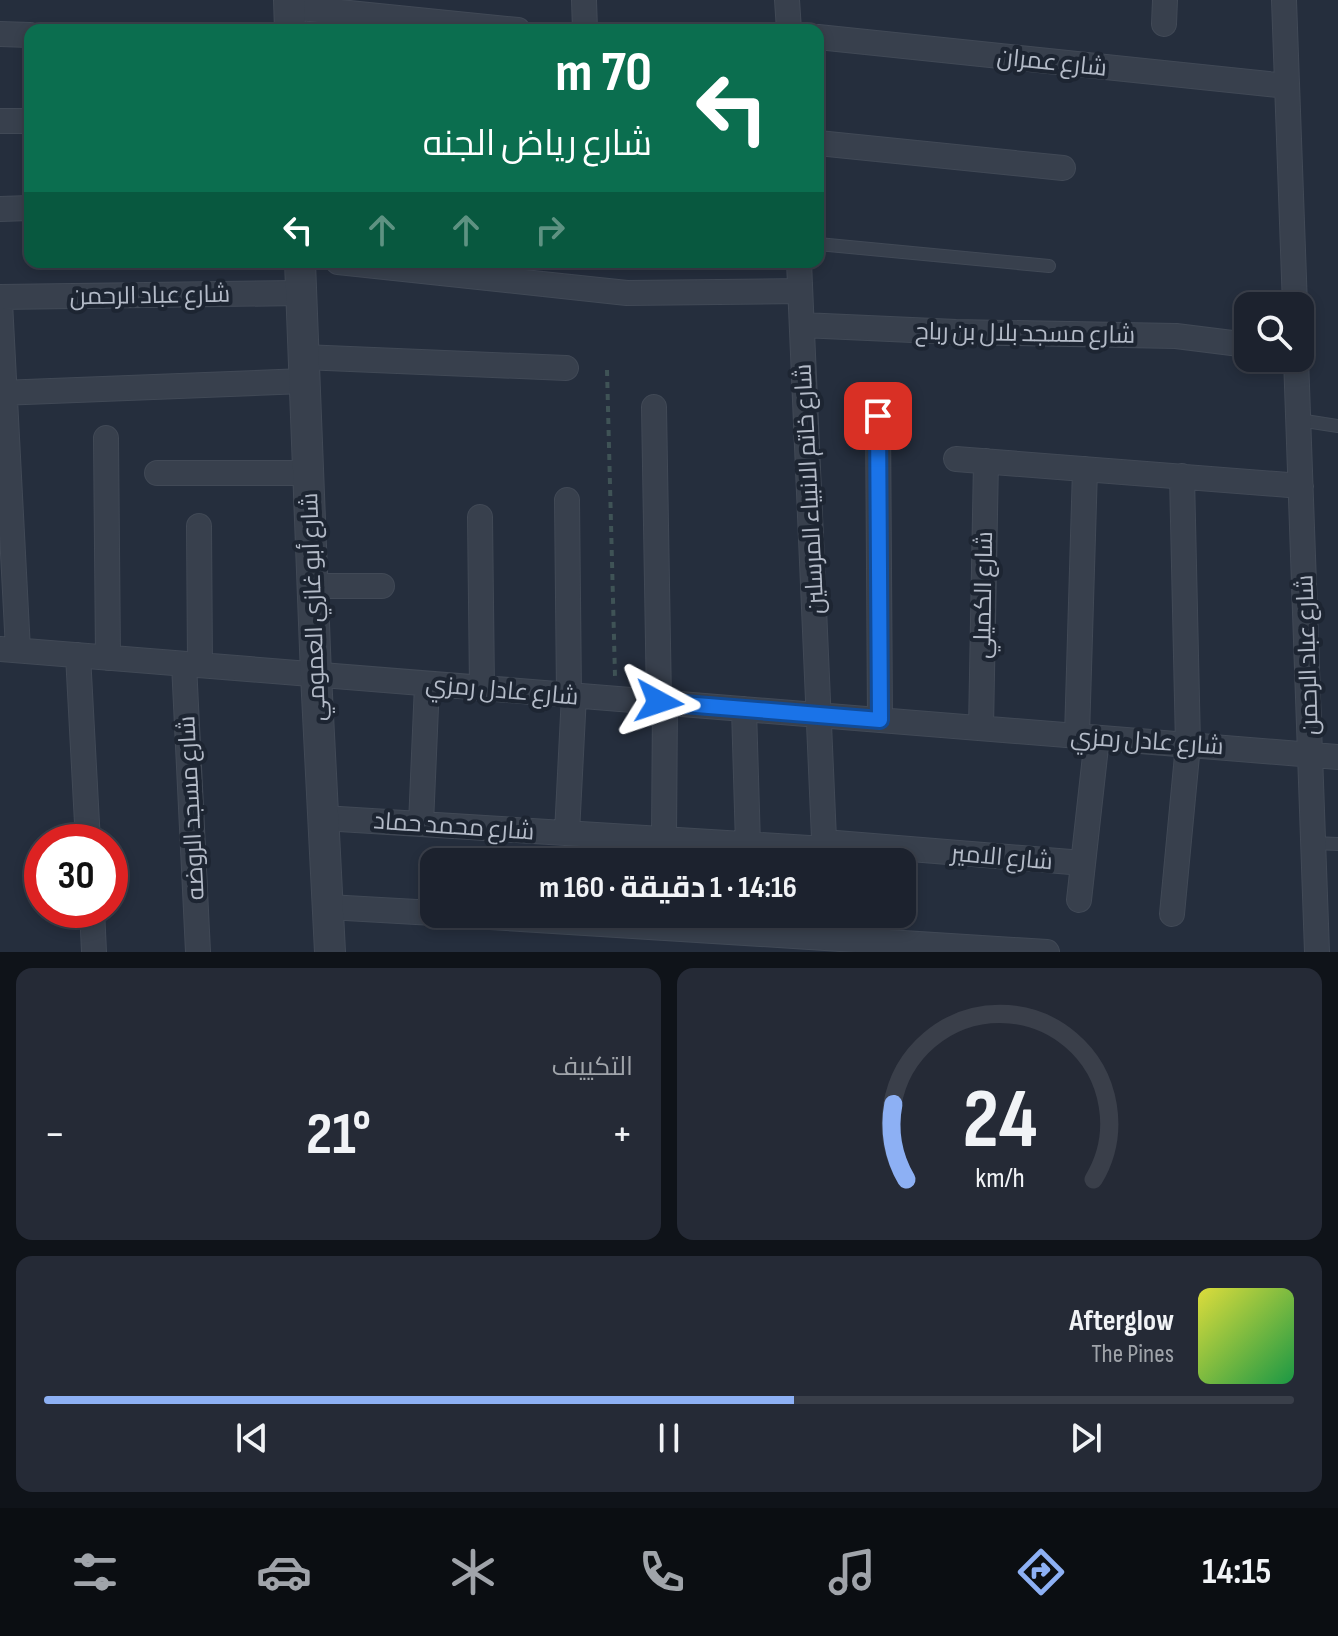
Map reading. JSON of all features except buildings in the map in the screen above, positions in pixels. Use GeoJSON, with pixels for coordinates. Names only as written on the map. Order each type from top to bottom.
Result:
{"type":"FeatureCollection","features":[{"type":"Feature","properties":{"kind":"street"},"geometry":{"type":"LineString","coordinates":[[584,0],[585,24]]}},
{"type":"Feature","properties":{"kind":"street"},"geometry":{"type":"LineString","coordinates":[[787,0],[789,24]]}},
{"type":"Feature","properties":{"kind":"street"},"geometry":{"type":"LineString","coordinates":[[1284,0],[1294,292]]}},
{"type":"Feature","properties":{"kind":"street"},"geometry":{"type":"LineString","coordinates":[[290,12],[442,24]]}},
{"type":"Feature","properties":{"kind":"street"},"geometry":{"type":"LineString","coordinates":[[0,34],[24,35]]}},
{"type":"Feature","properties":{"kind":"street","name":"شارع عمران"},"geometry":{"type":"LineString","coordinates":[[824,38],[1287,86]]}},
{"type":"Feature","properties":{"kind":"street"},"geometry":{"type":"LineString","coordinates":[[0,121],[24,121]]}},
{"type":"Feature","properties":{"kind":"street"},"geometry":{"type":"LineString","coordinates":[[824,144],[1063,168]]}},
{"type":"Feature","properties":{"kind":"street"},"geometry":{"type":"LineString","coordinates":[[0,209],[24,208]]}},
{"type":"Feature","properties":{"kind":"street","name":"شارع أبو غازي العمومي"},"geometry":{"type":"LineString","coordinates":[[300,268],[330,952]]}},
{"type":"Feature","properties":{"kind":"street"},"geometry":{"type":"LineString","coordinates":[[394,268],[627,293],[800,291]]}},
{"type":"Feature","properties":{"kind":"street","name":"شارع خاتم الانبياء المرسلين"},"geometry":{"type":"LineString","coordinates":[[799,268],[825,848]]}},
{"type":"Feature","properties":{"kind":"street","name":"شارع عباد الرحمن"},"geometry":{"type":"LineString","coordinates":[[0,303],[301,293]]}},
{"type":"Feature","properties":{"kind":"street"},"geometry":{"type":"LineString","coordinates":[[0,303],[9,650]]}},
{"type":"Feature","properties":{"kind":"street","name":"شارع مسجد بلال بن رباح"},"geometry":{"type":"LineString","coordinates":[[802,325],[1176,336],[1234,343]]}},
{"type":"Feature","properties":{"kind":"street"},"geometry":{"type":"LineString","coordinates":[[2,394],[304,369],[566,368]]}},
{"type":"Feature","properties":{"kind":"street","name":"شارع عباد الرحمن"},"geometry":{"type":"LineString","coordinates":[[1297,372],[1317,952]]}},
{"type":"Feature","properties":{"kind":"street"},"geometry":{"type":"LineString","coordinates":[[654,407],[664,839]]}},
{"type":"Feature","properties":{"kind":"street"},"geometry":{"type":"LineString","coordinates":[[878,416],[880,720]]}},
{"type":"Feature","properties":{"kind":"street"},"geometry":{"type":"LineString","coordinates":[[106,438],[108,658]]}},
{"type":"Feature","properties":{"kind":"street"},"geometry":{"type":"LineString","coordinates":[[956,459],[1301,486]]}},
{"type":"Feature","properties":{"kind":"street","name":"شارع الكميلي"},"geometry":{"type":"LineString","coordinates":[[981,728],[986,461]]}},
{"type":"Feature","properties":{"kind":"street"},"geometry":{"type":"LineString","coordinates":[[1079,900],[1087,737],[1085,469]]}},
{"type":"Feature","properties":{"kind":"street"},"geometry":{"type":"LineString","coordinates":[[157,473],[308,473]]}},
{"type":"Feature","properties":{"kind":"street"},"geometry":{"type":"LineString","coordinates":[[1172,914],[1188,745],[1182,476]]}},
{"type":"Feature","properties":{"kind":"street"},"geometry":{"type":"LineString","coordinates":[[567,500],[571,695],[567,833]]}},
{"type":"Feature","properties":{"kind":"street"},"geometry":{"type":"LineString","coordinates":[[480,517],[482,688]]}},
{"type":"Feature","properties":{"kind":"street","name":"شارع مسجد الروضه"},"geometry":{"type":"LineString","coordinates":[[198,952],[192,664],[199,526]]}},
{"type":"Feature","properties":{"kind":"street"},"geometry":{"type":"LineString","coordinates":[[312,586],[382,586]]}},
{"type":"Feature","properties":{"kind":"street","name":"شارع عادل رمزي"},"geometry":{"type":"LineString","coordinates":[[9,650],[1338,757]]}},
{"type":"Feature","properties":{"kind":"street"},"geometry":{"type":"LineString","coordinates":[[78,655],[87,824]]}},
{"type":"Feature","properties":{"kind":"street"},"geometry":{"type":"LineString","coordinates":[[421,824],[427,684]]}},
{"type":"Feature","properties":{"kind":"street"},"geometry":{"type":"LineString","coordinates":[[744,709],[748,845]]}},
{"type":"Feature","properties":{"kind":"street","name":"شارع محمد حماد"},"geometry":{"type":"LineString","coordinates":[[323,818],[786,848]]}},
{"type":"Feature","properties":{"kind":"street","name":"شارع الامير"},"geometry":{"type":"LineString","coordinates":[[916,855],[1083,863]]}},
{"type":"Feature","properties":{"kind":"street"},"geometry":{"type":"LineString","coordinates":[[328,907],[420,912]]}},
{"type":"Feature","properties":{"kind":"street"},"geometry":{"type":"LineString","coordinates":[[93,928],[94,952]]}},
{"type":"Feature","properties":{"kind":"street"},"geometry":{"type":"LineString","coordinates":[[699,928],[1047,952]]}},
{"type":"Feature","properties":{"kind":"lane"},"geometry":{"type":"LineString","coordinates":[[824,245],[1049,266]]}},
{"type":"Feature","properties":{"kind":"lane"},"geometry":{"type":"LineString","coordinates":[[1299,420],[1338,426]]}},
{"type":"Feature","properties":{"kind":"lane"},"geometry":{"type":"LineString","coordinates":[[1313,843],[1338,844]]}},
{"type":"Feature","properties":{"kind":"path"},"geometry":{"type":"LineString","coordinates":[[607,370],[616,699]]}},
{"type":"Feature","properties":{"kind":"route"},"geometry":{"type":"LineString","coordinates":[[659,702],[880,720],[878,416]]}}]}
